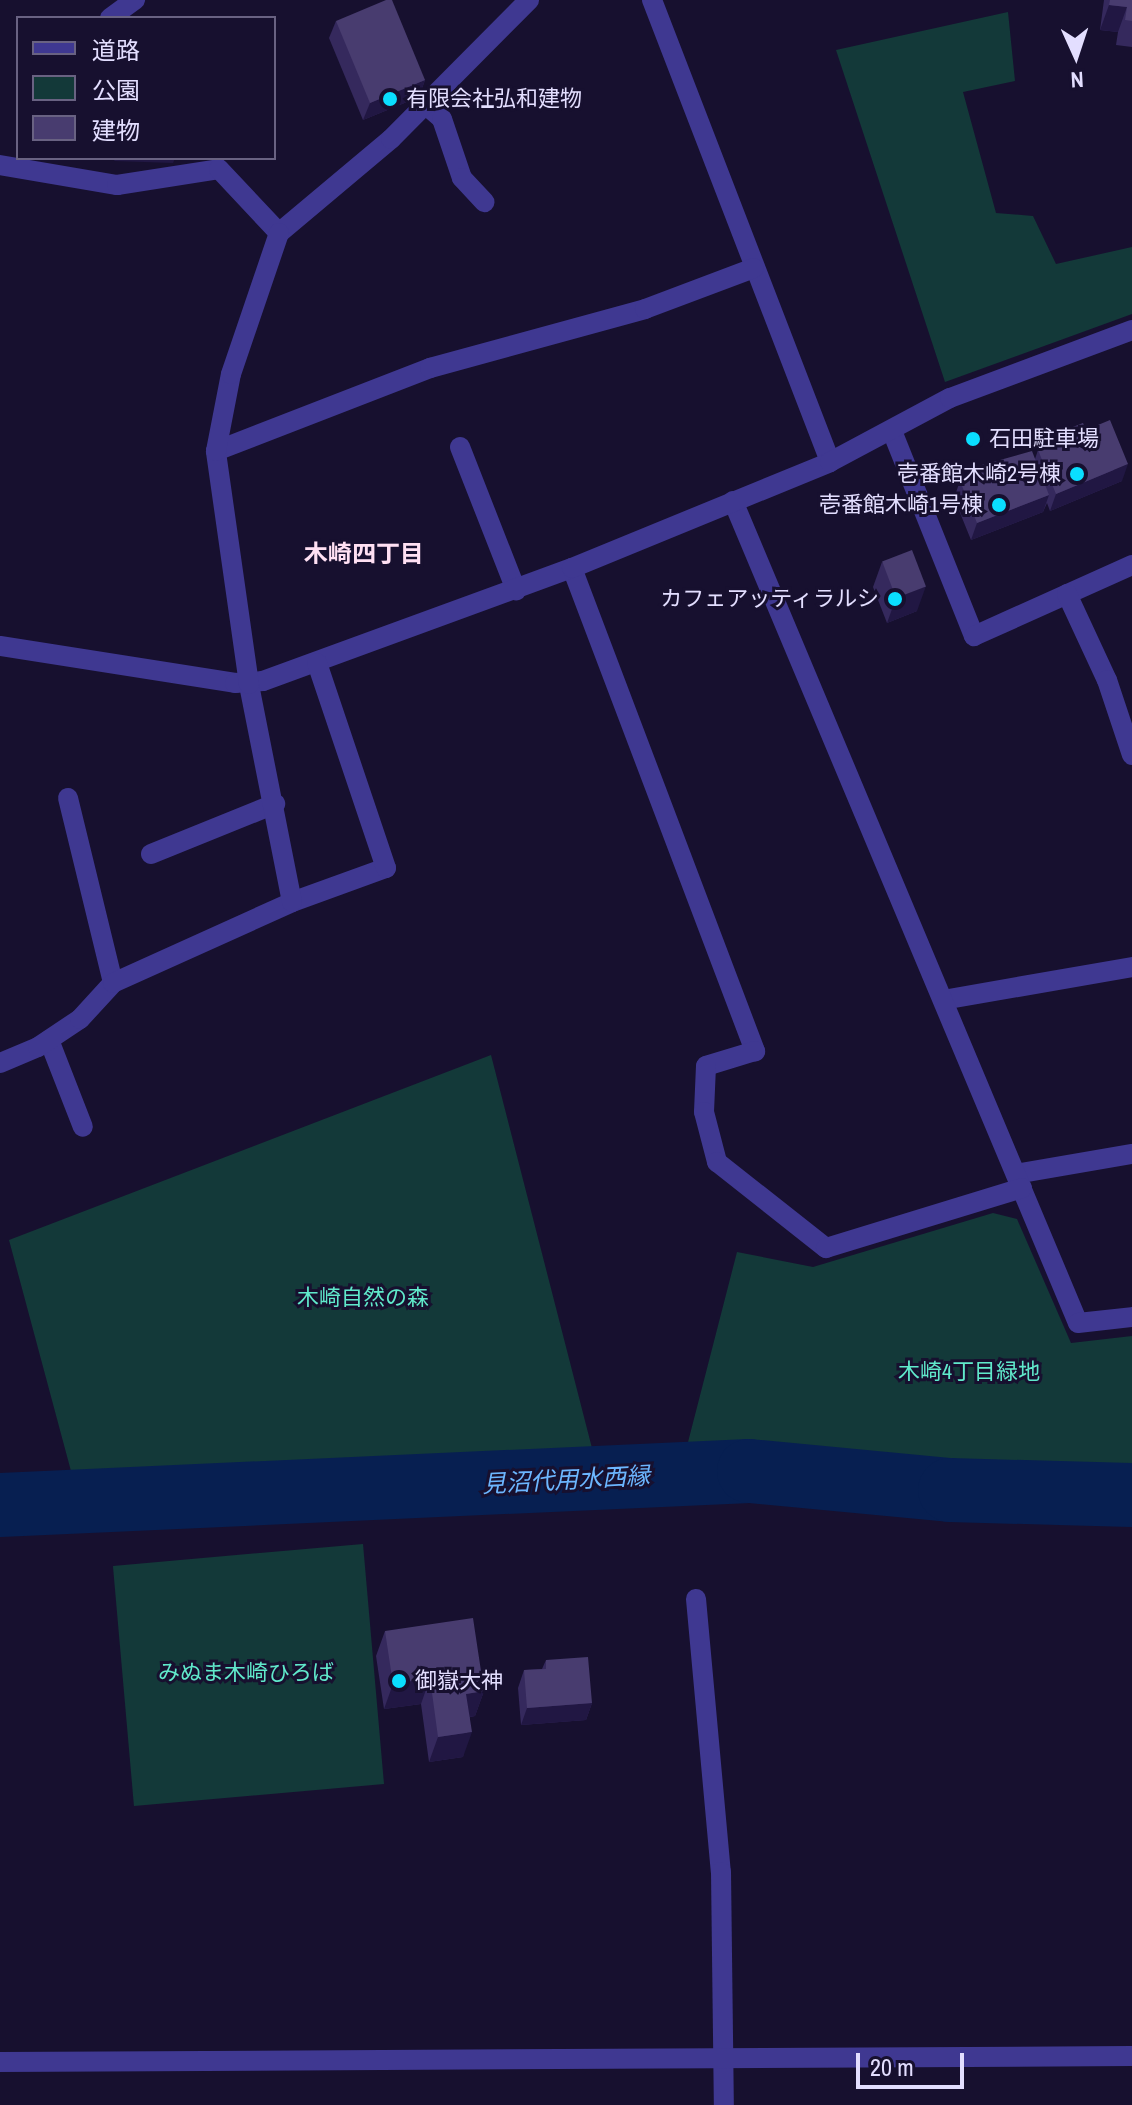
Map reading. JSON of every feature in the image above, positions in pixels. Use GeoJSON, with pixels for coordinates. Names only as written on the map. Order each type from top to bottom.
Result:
{"type":"FeatureCollection","features":[{"type":"Feature","properties":{"kind":"street"},"geometry":{"type":"LineString","coordinates":[[113,16],[135,0]]}},
{"type":"Feature","properties":{"kind":"street"},"geometry":{"type":"LineString","coordinates":[[292,902],[249,684],[216,451],[231,374],[279,233],[426,105],[529,0]]}},
{"type":"Feature","properties":{"kind":"street"},"geometry":{"type":"LineString","coordinates":[[652,0],[830,462]]}},
{"type":"Feature","properties":{"kind":"street"},"geometry":{"type":"LineString","coordinates":[[426,105],[442,119],[462,178],[484,202]]}},
{"type":"Feature","properties":{"kind":"street"},"geometry":{"type":"LineString","coordinates":[[0,165],[23,163],[117,185],[219,169],[279,233]]}},
{"type":"Feature","properties":{"kind":"street"},"geometry":{"type":"LineString","coordinates":[[216,451],[430,368],[645,309],[754,268]]}},
{"type":"Feature","properties":{"kind":"street"},"geometry":{"type":"LineString","coordinates":[[0,646],[249,684],[317,663],[572,568],[830,462],[950,398],[1132,330]]}},
{"type":"Feature","properties":{"kind":"street"},"geometry":{"type":"LineString","coordinates":[[892,431],[974,636],[1132,565]]}},
{"type":"Feature","properties":{"kind":"street"},"geometry":{"type":"LineString","coordinates":[[460,447],[516,590]]}},
{"type":"Feature","properties":{"kind":"street"},"geometry":{"type":"LineString","coordinates":[[733,501],[1078,1323],[1132,1317]]}},
{"type":"Feature","properties":{"kind":"street"},"geometry":{"type":"LineString","coordinates":[[572,568],[755,1051],[706,1066],[704,1112],[717,1162],[826,1248],[1019,1181],[1132,1154]]}},
{"type":"Feature","properties":{"kind":"street"},"geometry":{"type":"LineString","coordinates":[[1067,594],[1107,680],[1132,755]]}},
{"type":"Feature","properties":{"kind":"street"},"geometry":{"type":"LineString","coordinates":[[0,1063],[49,1040],[80,1019],[113,983],[292,902],[386,868],[317,663]]}},
{"type":"Feature","properties":{"kind":"street"},"geometry":{"type":"LineString","coordinates":[[68,798],[113,983]]}},
{"type":"Feature","properties":{"kind":"street"},"geometry":{"type":"LineString","coordinates":[[151,854],[275,804]]}},
{"type":"Feature","properties":{"kind":"street"},"geometry":{"type":"LineString","coordinates":[[943,1000],[1132,967]]}},
{"type":"Feature","properties":{"kind":"street"},"geometry":{"type":"LineString","coordinates":[[49,1040],[83,1127]]}},
{"type":"Feature","properties":{"kind":"street"},"geometry":{"type":"LineString","coordinates":[[696,1599],[721,1872],[724,2105]]}},
{"type":"Feature","properties":{"kind":"street"},"geometry":{"type":"LineString","coordinates":[[0,2062],[1132,2056]]}},
{"type":"Feature","properties":{"kind":"green space"},"geometry":{"type":"Polygon","coordinates":[[[1008,12],[1015,81],[963,92],[996,213],[1033,216],[1056,264],[1132,247],[1132,314],[945,382],[836,50],[1008,12]]]}},
{"type":"Feature","properties":{"kind":"green space","name":"木崎自然の森"},"geometry":{"type":"Polygon","coordinates":[[[491,1055],[593,1452],[687,1446],[737,1252],[813,1267],[993,1213],[1017,1219],[1071,1343],[1132,1336],[1132,1483],[1046,1485],[726,1459],[319,1481],[75,1486],[9,1240],[491,1055]]]}},
{"type":"Feature","properties":{"kind":"green space","name":"みぬま木崎ひろば"},"geometry":{"type":"Polygon","coordinates":[[[363,1544],[384,1784],[134,1806],[113,1566],[363,1544]]]}},
{"type":"Feature","properties":{"kind":"building"},"geometry":{"type":"Polygon","coordinates":[[[392,0],[425,80],[370,103],[336,21],[392,0]]]}},
{"type":"Feature","properties":{"kind":"building"},"geometry":{"type":"Polygon","coordinates":[[[1110,0],[1132,0],[1132,21],[1125,20],[1127,7],[1109,5],[1110,0]]]}},
{"type":"Feature","properties":{"kind":"building","name":"壱番館木崎2号棟"},"geometry":{"type":"Polygon","coordinates":[[[1110,420],[1128,464],[1056,494],[1038,450],[1063,440],[1060,432],[1083,423],[1086,430],[1110,420]]]}},
{"type":"Feature","properties":{"kind":"building","name":"壱番館木崎1号棟"},"geometry":{"type":"Polygon","coordinates":[[[1032,451],[1049,495],[977,523],[960,481],[985,471],[982,465],[1032,451]]]}},
{"type":"Feature","properties":{"kind":"building"},"geometry":{"type":"Polygon","coordinates":[[[912,550],[926,586],[896,598],[882,561],[912,550]]]}},
{"type":"Feature","properties":{"kind":"building"},"geometry":{"type":"Polygon","coordinates":[[[473,1618],[484,1691],[466,1694],[472,1732],[438,1737],[430,1678],[393,1684],[385,1631],[473,1618]]]}},
{"type":"Feature","properties":{"kind":"building"},"geometry":{"type":"Polygon","coordinates":[[[588,1657],[592,1703],[527,1708],[524,1670],[546,1669],[546,1660],[588,1657]]]}},
{"type":"Feature","properties":{"kind":"waterway","name":"見沼代用水西縁"},"geometry":{"type":"LineString","coordinates":[[0,1505],[749,1471],[950,1490],[1132,1495]]}},
{"type":"Feature","properties":{"kind":"place","name":"有限会社弘和建物"},"geometry":{"type":"Point","coordinates":[390,99]}},
{"type":"Feature","properties":{"kind":"place","name":"石田駐車場"},"geometry":{"type":"Point","coordinates":[973,439]}},
{"type":"Feature","properties":{"kind":"place","name":"壱番館木崎2号棟"},"geometry":{"type":"Point","coordinates":[1077,474]}},
{"type":"Feature","properties":{"kind":"place","name":"壱番館木崎1号棟"},"geometry":{"type":"Point","coordinates":[999,505]}},
{"type":"Feature","properties":{"kind":"place","name":"カフェアッティラルシ"},"geometry":{"type":"Point","coordinates":[895,599]}},
{"type":"Feature","properties":{"kind":"place","name":"御嶽大神"},"geometry":{"type":"Point","coordinates":[399,1681]}},
{"type":"Feature","properties":{"kind":"district","name":"木崎四丁目"},"geometry":{"type":"Point","coordinates":[364,554]}},
{"type":"Feature","properties":{"kind":"park label","name":"木崎4丁目緑地"},"geometry":{"type":"Point","coordinates":[969,1372]}}]}
